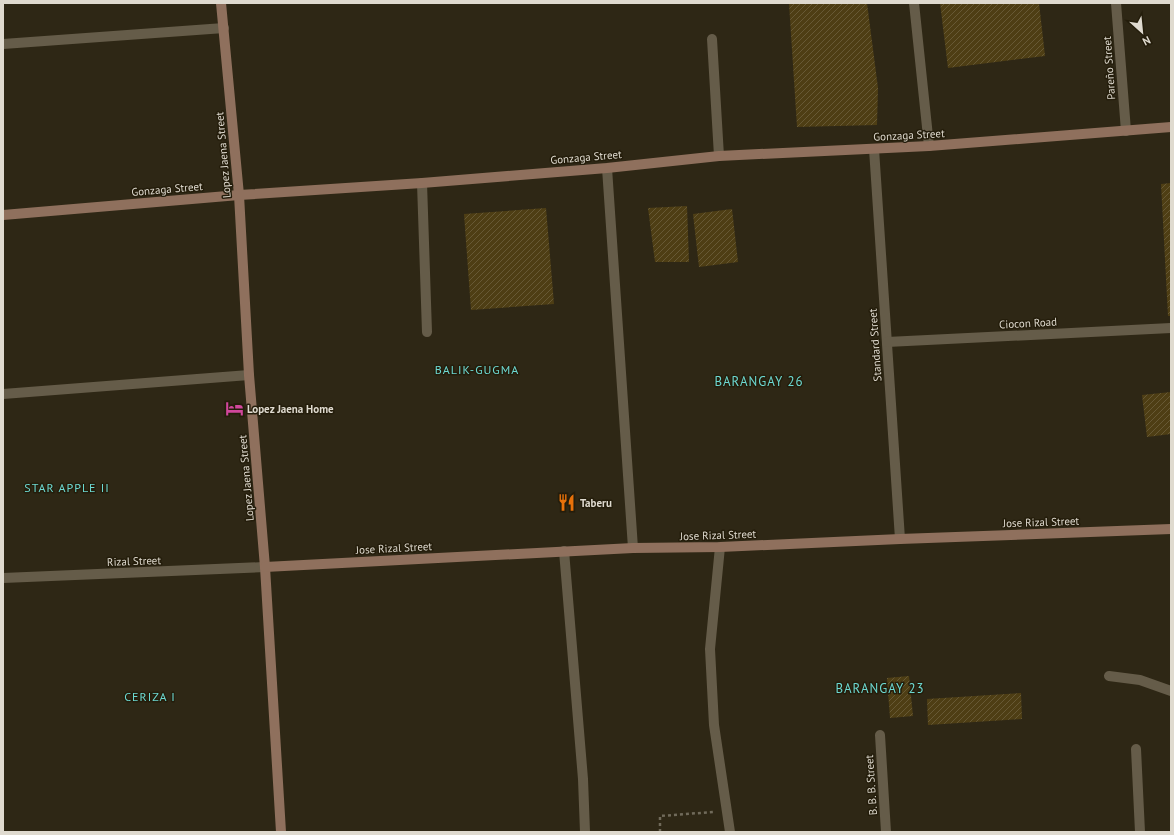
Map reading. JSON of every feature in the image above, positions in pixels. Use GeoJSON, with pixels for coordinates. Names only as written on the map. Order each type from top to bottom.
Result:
{"type":"FeatureCollection","features":[{"type":"Feature","properties":{"kind":"street","name":"Lopez Jaena Street"},"geometry":{"type":"LineString","coordinates":[[222,3],[239,195],[249,375],[265,567],[281,832]]}},
{"type":"Feature","properties":{"kind":"street"},"geometry":{"type":"LineString","coordinates":[[914,3],[929,146]]}},
{"type":"Feature","properties":{"kind":"street","name":"Pareño Street"},"geometry":{"type":"LineString","coordinates":[[1116,3],[1126,131]]}},
{"type":"Feature","properties":{"kind":"street"},"geometry":{"type":"LineString","coordinates":[[3,44],[224,28]]}},
{"type":"Feature","properties":{"kind":"street"},"geometry":{"type":"LineString","coordinates":[[712,39],[719,156]]}},
{"type":"Feature","properties":{"kind":"street","name":"Gonzaga Street"},"geometry":{"type":"LineString","coordinates":[[3,215],[239,195],[422,183],[608,168],[719,156],[929,146],[1171,127]]}},
{"type":"Feature","properties":{"kind":"street","name":"Standard Street"},"geometry":{"type":"LineString","coordinates":[[874,149],[900,539]]}},
{"type":"Feature","properties":{"kind":"street"},"geometry":{"type":"LineString","coordinates":[[608,168],[633,548]]}},
{"type":"Feature","properties":{"kind":"street"},"geometry":{"type":"LineString","coordinates":[[422,183],[427,332]]}},
{"type":"Feature","properties":{"kind":"street","name":"Ciocon Road"},"geometry":{"type":"LineString","coordinates":[[887,342],[1171,328]]}},
{"type":"Feature","properties":{"kind":"street"},"geometry":{"type":"LineString","coordinates":[[3,394],[249,375]]}},
{"type":"Feature","properties":{"kind":"street","name":"Jose Rizal Street"},"geometry":{"type":"LineString","coordinates":[[265,567],[633,548],[720,547],[1171,529]]}},
{"type":"Feature","properties":{"kind":"street"},"geometry":{"type":"LineString","coordinates":[[720,547],[710,649],[714,725],[730,832]]}},
{"type":"Feature","properties":{"kind":"street"},"geometry":{"type":"LineString","coordinates":[[564,551],[583,779],[584,832]]}},
{"type":"Feature","properties":{"kind":"street","name":"Rizal Street"},"geometry":{"type":"LineString","coordinates":[[3,578],[265,567]]}},
{"type":"Feature","properties":{"kind":"street"},"geometry":{"type":"LineString","coordinates":[[1109,676],[1140,680],[1171,691]]}},
{"type":"Feature","properties":{"kind":"street","name":"B. B. B. Street"},"geometry":{"type":"LineString","coordinates":[[880,736],[886,832]]}},
{"type":"Feature","properties":{"kind":"street"},"geometry":{"type":"LineString","coordinates":[[1136,749],[1140,832]]}},
{"type":"Feature","properties":{"kind":"path"},"geometry":{"type":"LineString","coordinates":[[660,832],[660,816],[727,811]]}},
{"type":"Feature","properties":{"kind":"building"},"geometry":{"type":"Polygon","coordinates":[[[789,3],[867,3],[878,88],[877,125],[797,127],[789,3]]]}},
{"type":"Feature","properties":{"kind":"building"},"geometry":{"type":"Polygon","coordinates":[[[940,3],[1039,3],[1045,56],[948,68],[940,3]]]}},
{"type":"Feature","properties":{"kind":"building"},"geometry":{"type":"Polygon","coordinates":[[[1171,183],[1171,316],[1168,316],[1161,184],[1171,183]]]}},
{"type":"Feature","properties":{"kind":"building"},"geometry":{"type":"Polygon","coordinates":[[[687,206],[689,262],[655,262],[648,208],[687,206]]]}},
{"type":"Feature","properties":{"kind":"building"},"geometry":{"type":"Polygon","coordinates":[[[546,208],[554,304],[471,310],[464,214],[546,208]]]}},
{"type":"Feature","properties":{"kind":"building"},"geometry":{"type":"Polygon","coordinates":[[[732,209],[738,262],[699,267],[693,214],[732,209]]]}},
{"type":"Feature","properties":{"kind":"building"},"geometry":{"type":"Polygon","coordinates":[[[1171,392],[1171,434],[1147,437],[1142,395],[1171,392]]]}},
{"type":"Feature","properties":{"kind":"building"},"geometry":{"type":"Polygon","coordinates":[[[909,676],[913,716],[890,718],[887,678],[909,676]]]}},
{"type":"Feature","properties":{"kind":"building"},"geometry":{"type":"Polygon","coordinates":[[[1021,693],[1022,719],[928,725],[927,699],[1021,693]]]}},
{"type":"Feature","properties":{"kind":"place","name":"Lopez Jaena Home"},"geometry":{"type":"Point","coordinates":[234,409]}},
{"type":"Feature","properties":{"kind":"place","name":"Taberu"},"geometry":{"type":"Point","coordinates":[567,503]}},
{"type":"Feature","properties":{"kind":"district","name":"BALIK-GUGMA"},"geometry":{"type":"Point","coordinates":[477,369]}},
{"type":"Feature","properties":{"kind":"district","name":"BARANGAY 26"},"geometry":{"type":"Point","coordinates":[759,381]}},
{"type":"Feature","properties":{"kind":"district","name":"STAR APPLE II"},"geometry":{"type":"Point","coordinates":[67,487]}},
{"type":"Feature","properties":{"kind":"district","name":"BARANGAY 23"},"geometry":{"type":"Point","coordinates":[880,688]}},
{"type":"Feature","properties":{"kind":"district","name":"CERIZA I"},"geometry":{"type":"Point","coordinates":[150,696]}}]}
